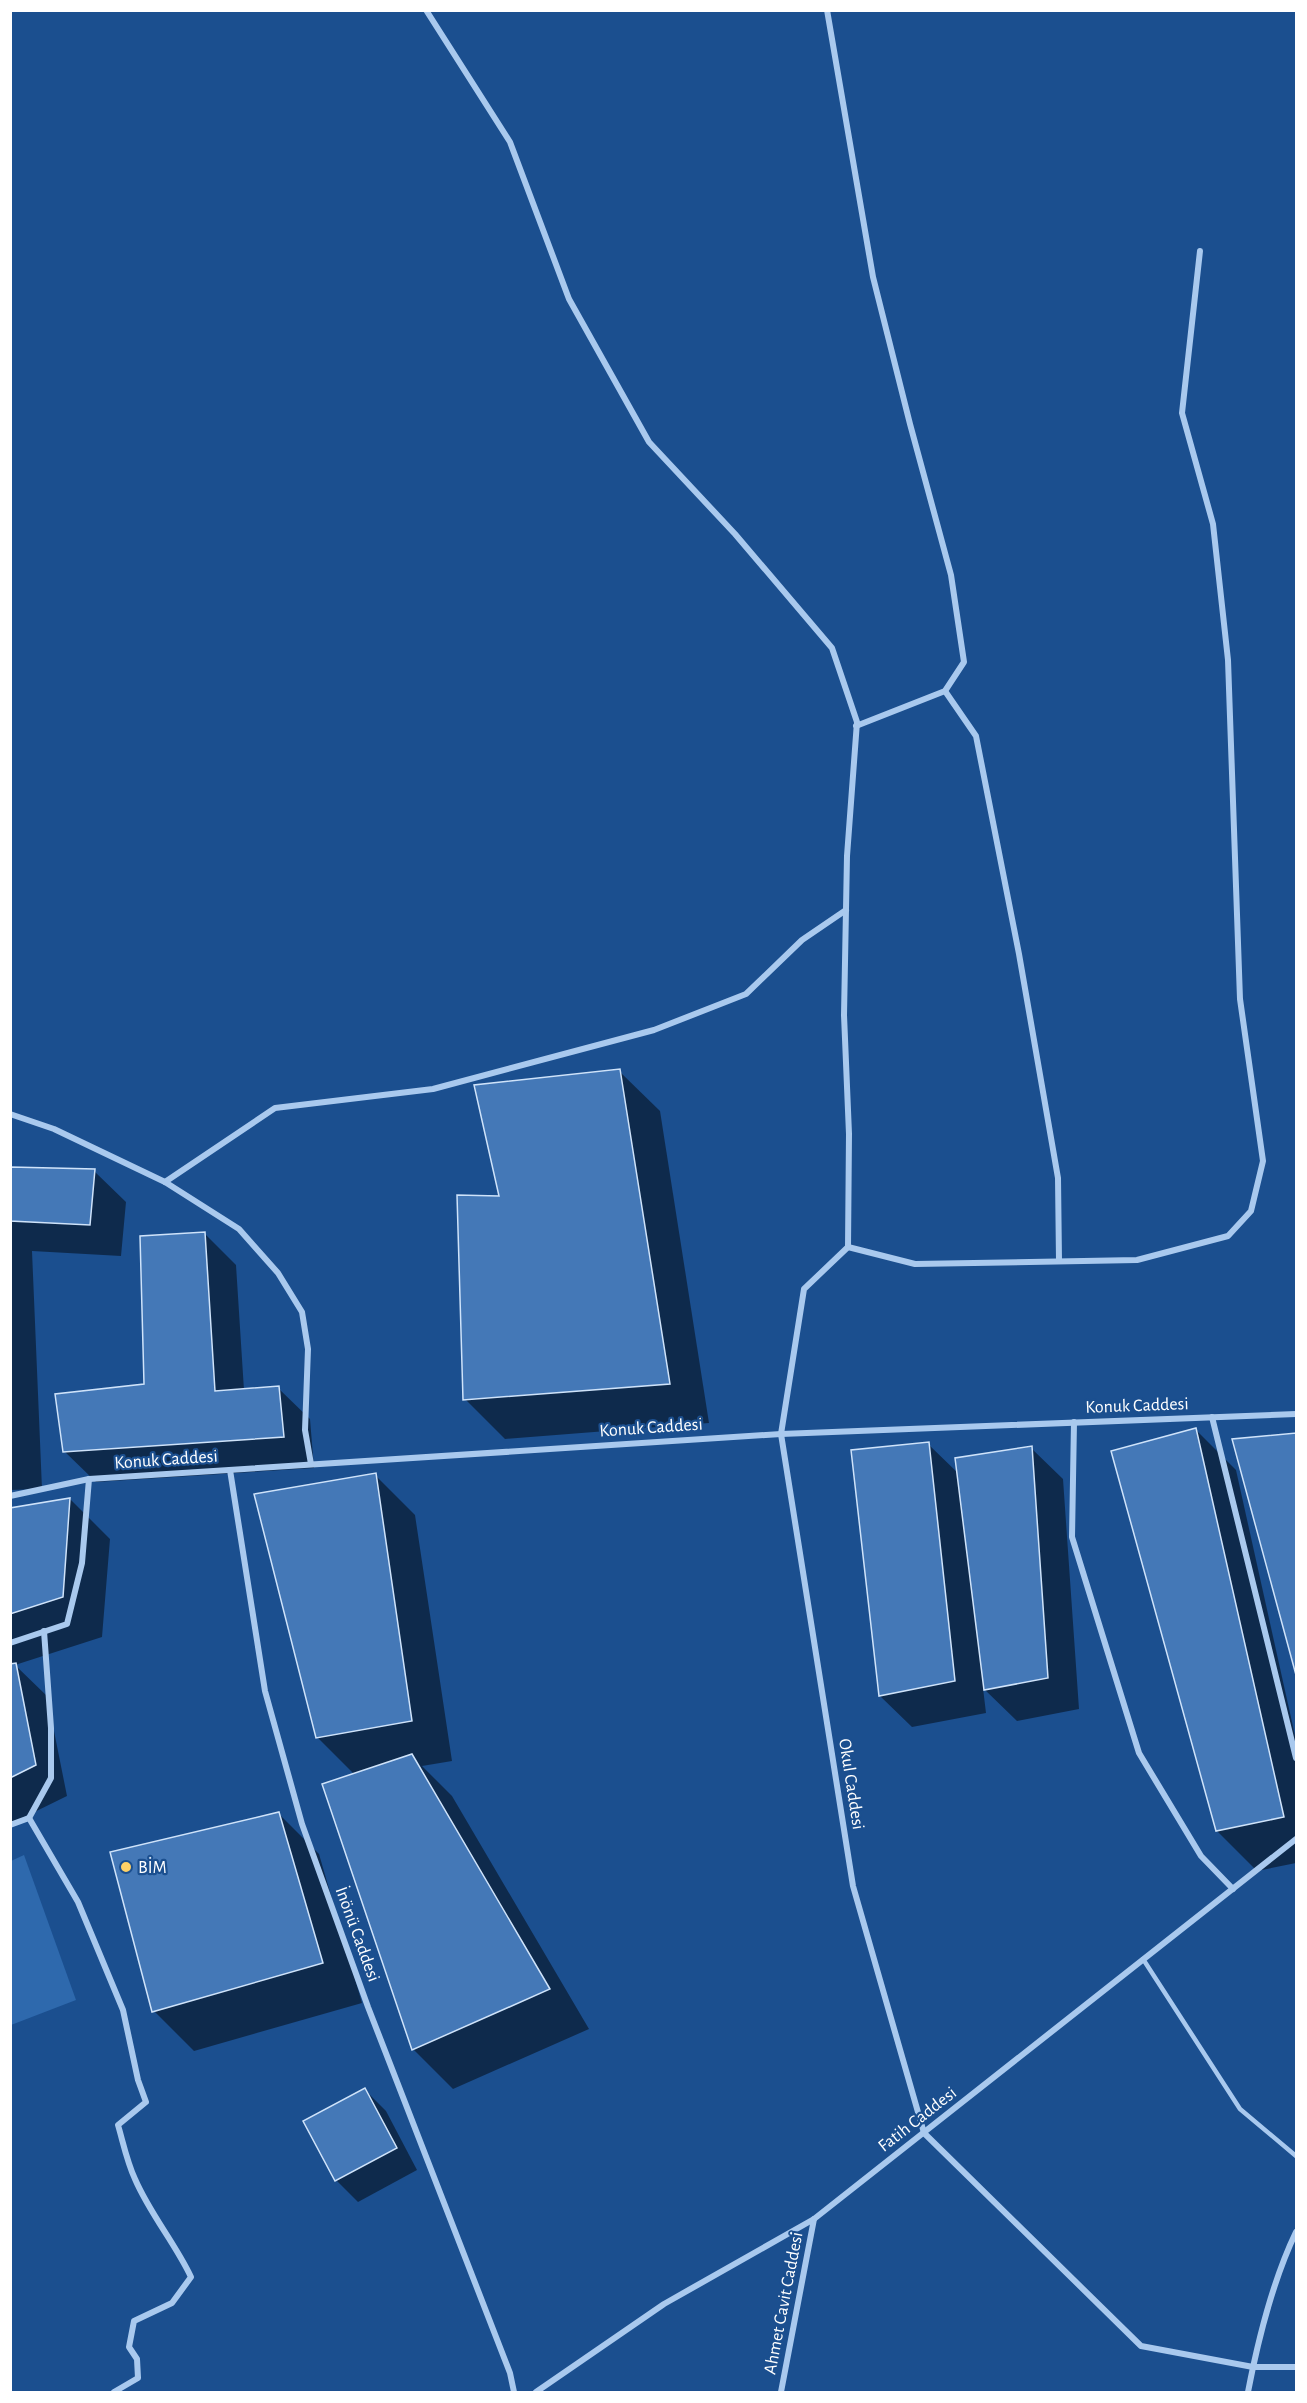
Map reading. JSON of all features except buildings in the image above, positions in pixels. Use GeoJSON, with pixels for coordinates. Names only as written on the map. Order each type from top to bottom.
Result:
{"type":"FeatureCollection","features":[{"type":"Feature","properties":{"kind":"street"},"geometry":{"type":"LineString","coordinates":[[426,10],[510,142],[569,299],[650,442],[735,534],[832,648],[856,726],[847,856],[844,1015],[849,1134],[848,1247],[915,1264],[1137,1260],[1228,1236],[1251,1211],[1263,1161],[1240,999],[1226,638],[1213,524],[1182,413],[1200,251]]}},
{"type":"Feature","properties":{"kind":"street"},"geometry":{"type":"LineString","coordinates":[[827,10],[873,277],[951,575],[964,662],[945,691],[856,726]]}},
{"type":"Feature","properties":{"kind":"street"},"geometry":{"type":"LineString","coordinates":[[945,691],[976,736],[1019,954],[1058,1178],[1059,1261]]}},
{"type":"Feature","properties":{"kind":"street"},"geometry":{"type":"LineString","coordinates":[[165,1182],[275,1108],[433,1089],[654,1030],[746,994],[802,940],[846,910]]}},
{"type":"Feature","properties":{"kind":"street"},"geometry":{"type":"LineString","coordinates":[[10,1114],[54,1129],[165,1182],[239,1229],[278,1273],[302,1312],[308,1349],[305,1430],[311,1464]]}},
{"type":"Feature","properties":{"kind":"street","name":"Okul Caddesi"},"geometry":{"type":"LineString","coordinates":[[848,1247],[804,1289],[781,1434],[853,1887],[924,2133]]}},
{"type":"Feature","properties":{"kind":"street","name":"Konuk Caddesi"},"geometry":{"type":"LineString","coordinates":[[10,1496],[89,1479],[781,1434],[1296,1414]]}},
{"type":"Feature","properties":{"kind":"street"},"geometry":{"type":"LineString","coordinates":[[1212,1417],[1296,1758]]}},
{"type":"Feature","properties":{"kind":"street"},"geometry":{"type":"LineString","coordinates":[[1074,1422],[1072,1537],[1139,1753],[1201,1856],[1233,1889]]}},
{"type":"Feature","properties":{"kind":"street","name":"İnönü Caddesi"},"geometry":{"type":"LineString","coordinates":[[230,1470],[265,1691],[302,1824],[368,2007],[510,2373],[514,2392]]}},
{"type":"Feature","properties":{"kind":"street"},"geometry":{"type":"LineString","coordinates":[[10,1643],[67,1624],[82,1563],[89,1479]]}},
{"type":"Feature","properties":{"kind":"street"},"geometry":{"type":"LineString","coordinates":[[10,1825],[29,1818],[51,1778],[51,1728],[44,1631]]}},
{"type":"Feature","properties":{"kind":"street"},"geometry":{"type":"LineString","coordinates":[[29,1818],[78,1902],[123,2010],[138,2080],[146,2102],[118,2125],[134,2178],[160,2226],[178,2249],[191,2277],[172,2303],[134,2321],[129,2347],[137,2359],[138,2378],[114,2392]]}},
{"type":"Feature","properties":{"kind":"street","name":"Fatih Caddesi"},"geometry":{"type":"LineString","coordinates":[[536,2392],[664,2304],[814,2219],[1296,1839]]}},
{"type":"Feature","properties":{"kind":"street"},"geometry":{"type":"LineString","coordinates":[[924,2133],[1141,2346],[1253,2367],[1296,2367]]}},
{"type":"Feature","properties":{"kind":"street","name":"Ahmet Cavit Caddesi"},"geometry":{"type":"LineString","coordinates":[[781,2392],[814,2219]]}},
{"type":"Feature","properties":{"kind":"street"},"geometry":{"type":"LineString","coordinates":[[1248,2392],[1283,2259],[1296,2232]]}},
{"type":"Feature","properties":{"kind":"lane"},"geometry":{"type":"LineString","coordinates":[[1143,1959],[1240,2109],[1296,2156]]}},
{"type":"Feature","properties":{"kind":"shaded area"},"geometry":{"type":"Polygon","coordinates":[[[24,1855],[76,2000],[11,2025],[11,1861],[24,1855]]]}},
{"type":"Feature","properties":{"kind":"place","name":"BİM"},"geometry":{"type":"Point","coordinates":[126,1867]}}]}
